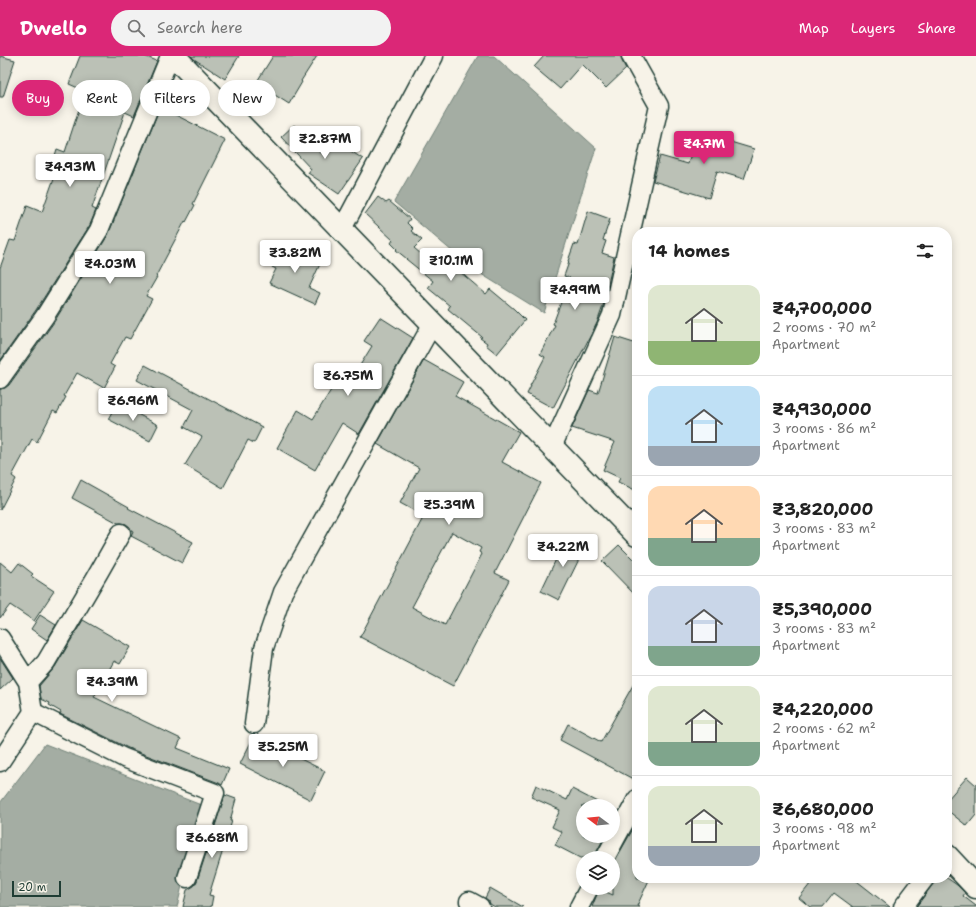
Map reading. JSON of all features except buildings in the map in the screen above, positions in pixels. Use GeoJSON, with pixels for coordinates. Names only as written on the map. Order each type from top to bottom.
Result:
{"type":"FeatureCollection","features":[{"type":"Feature","properties":{"kind":"main road"},"geometry":{"type":"LineString","coordinates":[[174,56],[632,530]]}},
{"type":"Feature","properties":{"kind":"main road"},"geometry":{"type":"LineString","coordinates":[[952,861],[976,887]]}},
{"type":"Feature","properties":{"kind":"street"},"geometry":{"type":"LineString","coordinates":[[0,379],[45,316],[99,230],[170,56]]}},
{"type":"Feature","properties":{"kind":"street"},"geometry":{"type":"LineString","coordinates":[[342,229],[434,56]]}},
{"type":"Feature","properties":{"kind":"street"},"geometry":{"type":"LineString","coordinates":[[552,447],[612,315],[659,106],[631,56]]}},
{"type":"Feature","properties":{"kind":"street"},"geometry":{"type":"LineString","coordinates":[[254,724],[264,648],[283,592],[433,323]]}},
{"type":"Feature","properties":{"kind":"street"},"geometry":{"type":"LineString","coordinates":[[28,682],[46,662],[121,533]]}},
{"type":"Feature","properties":{"kind":"street"},"geometry":{"type":"LineString","coordinates":[[0,638],[28,682],[33,712],[0,762]]}},
{"type":"Feature","properties":{"kind":"street"},"geometry":{"type":"LineString","coordinates":[[33,712],[124,758],[215,793],[187,878]]}},
{"type":"Feature","properties":{"kind":"street"},"geometry":{"type":"LineString","coordinates":[[609,851],[632,808]]}},
{"type":"Feature","properties":{"kind":"street"},"geometry":{"type":"LineString","coordinates":[[903,907],[921,883]]}},
{"type":"Feature","properties":{"kind":"street"},"geometry":{"type":"LineString","coordinates":[[579,907],[585,895]]}},
{"type":"Feature","properties":{"kind":"shaded area"},"geometry":{"type":"Polygon","coordinates":[[[478,56],[494,56],[596,148],[544,313],[473,269],[394,202],[478,56]]]}},
{"type":"Feature","properties":{"kind":"shaded area"},"geometry":{"type":"Polygon","coordinates":[[[45,744],[201,805],[177,907],[0,907],[0,803],[45,744]]]}}]}
